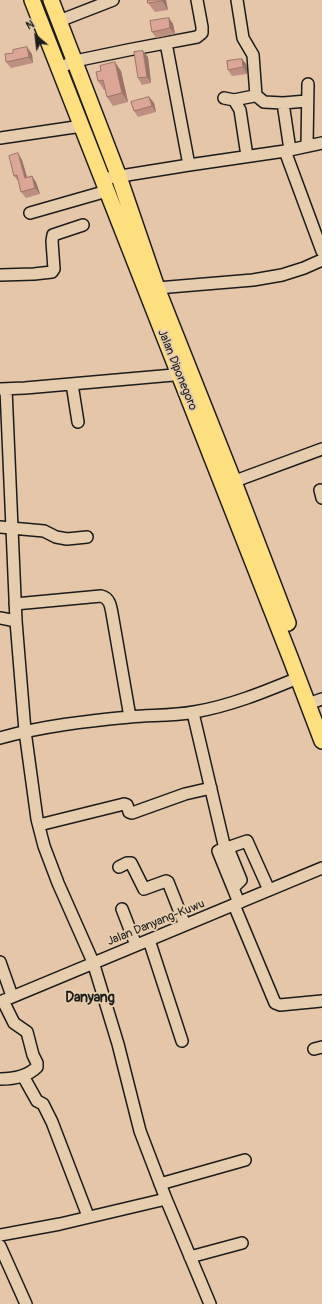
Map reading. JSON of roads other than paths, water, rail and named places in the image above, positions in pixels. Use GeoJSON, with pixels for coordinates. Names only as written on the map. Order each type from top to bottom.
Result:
{"type":"FeatureCollection","features":[{"type":"Feature","properties":{"kind":"main road","name":"Jalan Diponegoro"},"geometry":{"type":"LineString","coordinates":[[32,0],[105,185],[185,374],[229,484],[274,586],[315,702],[322,717]]}},
{"type":"Feature","properties":{"kind":"main road","name":"Jalan Diponegoro"},"geometry":{"type":"LineString","coordinates":[[51,0],[119,177],[185,374]]}},
{"type":"Feature","properties":{"kind":"main road","name":"Jalan Diponegoro"},"geometry":{"type":"LineString","coordinates":[[229,484],[298,678],[315,702],[322,741]]}},
{"type":"Feature","properties":{"kind":"street"},"geometry":{"type":"LineString","coordinates":[[59,22],[113,0]]}},
{"type":"Feature","properties":{"kind":"street"},"geometry":{"type":"LineString","coordinates":[[59,68],[75,61],[197,37],[202,33],[197,0]]}},
{"type":"Feature","properties":{"kind":"street"},"geometry":{"type":"LineString","coordinates":[[237,0],[243,38],[253,55],[256,96]]}},
{"type":"Feature","properties":{"kind":"street"},"geometry":{"type":"LineString","coordinates":[[166,43],[189,165]]}},
{"type":"Feature","properties":{"kind":"street"},"geometry":{"type":"LineString","coordinates":[[307,146],[308,84]]}},
{"type":"Feature","properties":{"kind":"street"},"geometry":{"type":"LineString","coordinates":[[248,156],[240,110],[229,99],[256,96],[264,102],[283,103],[307,101]]}},
{"type":"Feature","properties":{"kind":"street"},"geometry":{"type":"LineString","coordinates":[[283,103],[287,151],[322,251]]}},
{"type":"Feature","properties":{"kind":"street"},"geometry":{"type":"LineString","coordinates":[[0,138],[82,126]]}},
{"type":"Feature","properties":{"kind":"street"},"geometry":{"type":"LineString","coordinates":[[30,213],[105,185],[119,177],[287,151],[322,143]]}},
{"type":"Feature","properties":{"kind":"street"},"geometry":{"type":"LineString","coordinates":[[0,275],[52,272],[54,269],[53,235],[83,225]]}},
{"type":"Feature","properties":{"kind":"street"},"geometry":{"type":"LineString","coordinates":[[157,288],[253,280],[282,275],[322,260]]}},
{"type":"Feature","properties":{"kind":"street"},"geometry":{"type":"LineString","coordinates":[[185,374],[3,389],[13,528],[16,621],[25,731],[39,825],[44,846],[58,883],[93,962],[118,1044],[140,1131],[166,1199],[210,1304]]}},
{"type":"Feature","properties":{"kind":"street"},"geometry":{"type":"LineString","coordinates":[[72,384],[78,422]]}},
{"type":"Feature","properties":{"kind":"street"},"geometry":{"type":"LineString","coordinates":[[229,484],[322,449]]}},
{"type":"Feature","properties":{"kind":"street"},"geometry":{"type":"LineString","coordinates":[[0,527],[44,531],[56,538],[67,539],[87,537]]}},
{"type":"Feature","properties":{"kind":"street"},"geometry":{"type":"LineString","coordinates":[[15,604],[101,596],[107,598],[110,604],[113,619],[130,717]]}},
{"type":"Feature","properties":{"kind":"street"},"geometry":{"type":"LineString","coordinates":[[0,618],[16,621]]}},
{"type":"Feature","properties":{"kind":"street"},"geometry":{"type":"LineString","coordinates":[[0,738],[25,731],[130,717],[193,712],[248,698],[298,678]]}},
{"type":"Feature","properties":{"kind":"street"},"geometry":{"type":"LineString","coordinates":[[193,712],[211,788],[220,850],[241,880],[233,888],[237,904],[276,1004],[280,1005],[322,1001]]}},
{"type":"Feature","properties":{"kind":"street"},"geometry":{"type":"LineString","coordinates":[[39,825],[124,804],[127,805],[129,812],[132,813],[185,794],[211,788]]}},
{"type":"Feature","properties":{"kind":"street"},"geometry":{"type":"LineString","coordinates":[[220,850],[247,841],[269,890]]}},
{"type":"Feature","properties":{"kind":"street"},"geometry":{"type":"LineString","coordinates":[[119,867],[127,863],[131,863],[144,889],[166,881],[168,882],[185,925]]}},
{"type":"Feature","properties":{"kind":"street","name":"Jalan Danyang-Kuwu"},"geometry":{"type":"LineString","coordinates":[[5,999],[322,868]]}},
{"type":"Feature","properties":{"kind":"street"},"geometry":{"type":"LineString","coordinates":[[122,909],[136,945]]}},
{"type":"Feature","properties":{"kind":"street"},"geometry":{"type":"LineString","coordinates":[[149,940],[182,1041]]}},
{"type":"Feature","properties":{"kind":"street"},"geometry":{"type":"LineString","coordinates":[[0,962],[5,999],[14,1023],[27,1032],[33,1055],[37,1063],[37,1067],[35,1069],[23,1076],[13,1079],[0,1079]]}},
{"type":"Feature","properties":{"kind":"street"},"geometry":{"type":"LineString","coordinates":[[23,1076],[37,1101],[43,1104],[52,1122],[88,1216]]}},
{"type":"Feature","properties":{"kind":"street"},"geometry":{"type":"LineString","coordinates":[[160,1184],[245,1160]]}},
{"type":"Feature","properties":{"kind":"street"},"geometry":{"type":"LineString","coordinates":[[0,1235],[60,1224],[88,1216],[166,1199]]}},
{"type":"Feature","properties":{"kind":"street"},"geometry":{"type":"LineString","coordinates":[[190,1257],[242,1242]]}},
{"type":"Feature","properties":{"kind":"street"},"geometry":{"type":"LineString","coordinates":[[0,1246],[26,1304]]}},
{"type":"Feature","properties":{"kind":"district","name":"Danyang"},"geometry":{"type":"Point","coordinates":[90,998]}}]}
